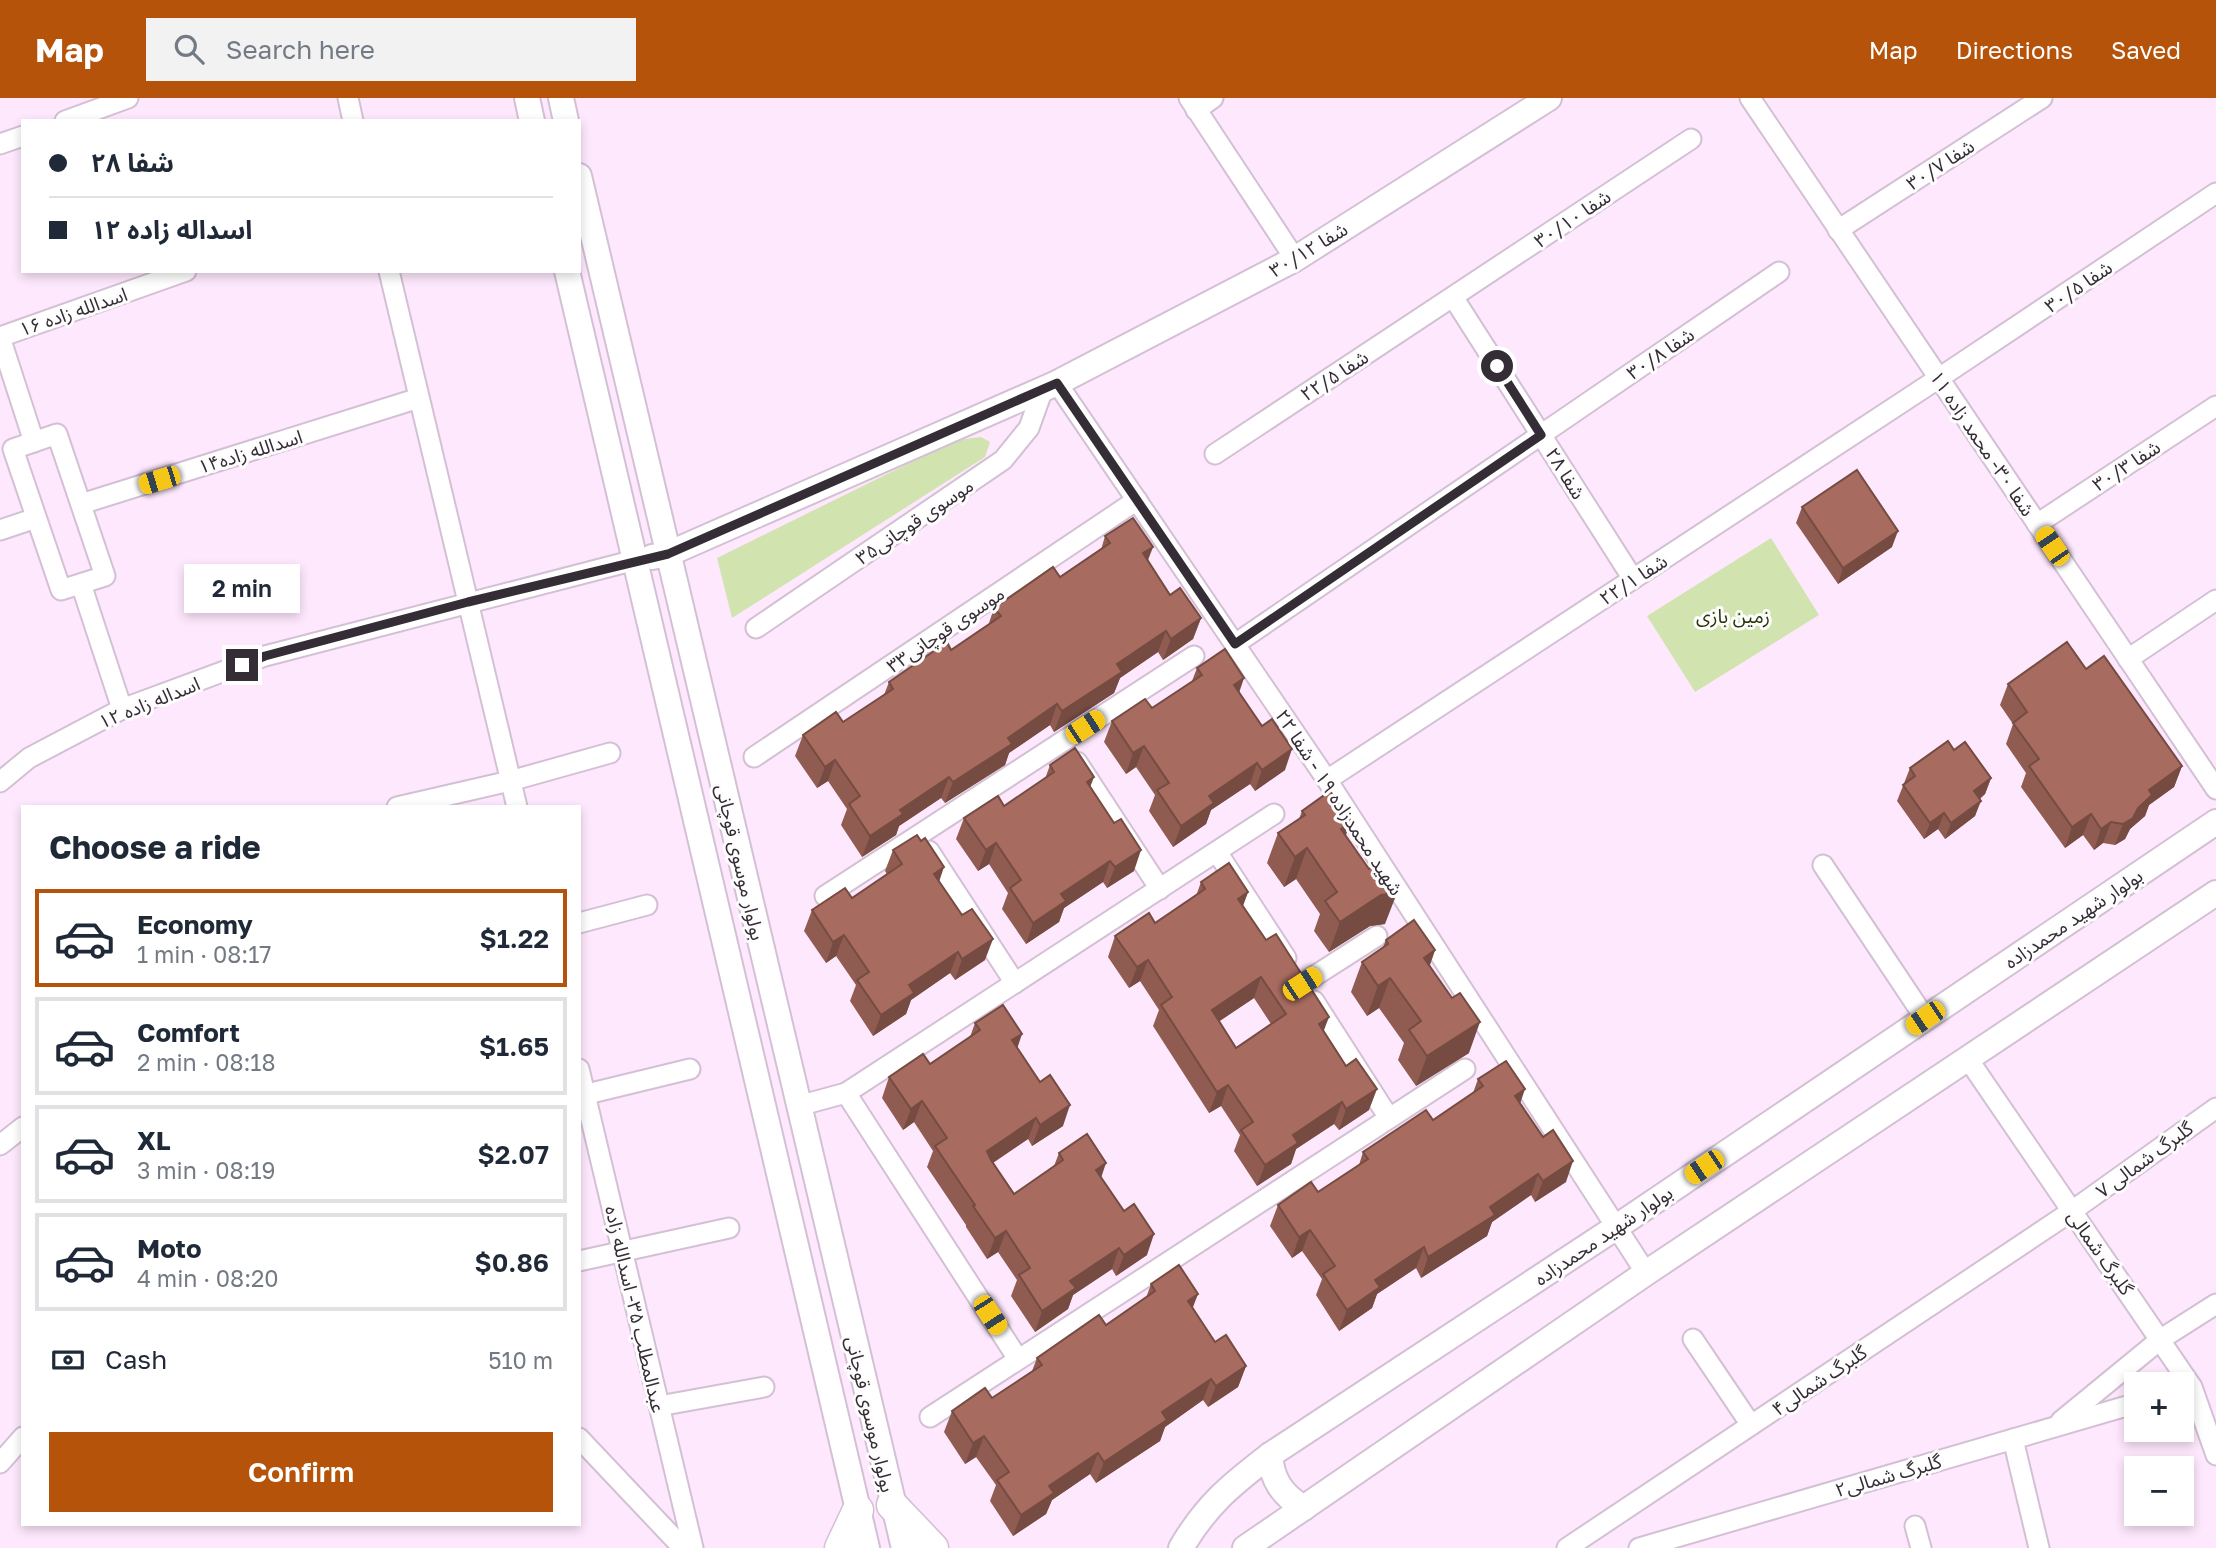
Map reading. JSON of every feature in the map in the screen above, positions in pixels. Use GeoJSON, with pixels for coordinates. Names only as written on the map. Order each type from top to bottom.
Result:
{"type":"FeatureCollection","features":[{"type":"Feature","properties":{"kind":"main road"},"geometry":{"type":"LineString","coordinates":[[892,1505],[933,1548]]}},
{"type":"Feature","properties":{"kind":"main road"},"geometry":{"type":"LineString","coordinates":[[840,1548],[858,1510]]}},
{"type":"Feature","properties":{"kind":"street"},"geometry":{"type":"LineString","coordinates":[[70,119],[128,98]]}},
{"type":"Feature","properties":{"kind":"street"},"geometry":{"type":"LineString","coordinates":[[348,98],[353,119]]}},
{"type":"Feature","properties":{"kind":"street"},"geometry":{"type":"LineString","coordinates":[[527,98],[532,119]]}},
{"type":"Feature","properties":{"kind":"street"},"geometry":{"type":"LineString","coordinates":[[561,98],[566,119]]}},
{"type":"Feature","properties":{"kind":"street"},"geometry":{"type":"LineString","coordinates":[[1213,98],[1192,104],[1295,259]]}},
{"type":"Feature","properties":{"kind":"street","name":"شفا ۳۰/۱۲"},"geometry":{"type":"LineString","coordinates":[[1050,386],[1295,259],[1549,98]]}},
{"type":"Feature","properties":{"kind":"street","name":"شفا ۳۰- محمد زاده ۱۱"},"geometry":{"type":"LineString","coordinates":[[1750,98],[2216,789]]}},
{"type":"Feature","properties":{"kind":"street","name":"۳۰/۷ شفا"},"geometry":{"type":"LineString","coordinates":[[1838,230],[2042,98]]}},
{"type":"Feature","properties":{"kind":"street"},"geometry":{"type":"LineString","coordinates":[[0,144],[21,137]]}},
{"type":"Feature","properties":{"kind":"street","name":"شفا ۳۰/۱۰"},"geometry":{"type":"LineString","coordinates":[[1453,297],[1690,139]]}},
{"type":"Feature","properties":{"kind":"street","name":"بولوار موسوی قوچانی"},"geometry":{"type":"LineString","coordinates":[[581,184],[904,1548]]}},
{"type":"Feature","properties":{"kind":"street","name":"۳۰/۵ شفا"},"geometry":{"type":"LineString","coordinates":[[1939,379],[2216,193]]}},
{"type":"Feature","properties":{"kind":"street","name":"شفا ۳۰/۸"},"geometry":{"type":"LineString","coordinates":[[1235,644],[1779,272]]}},
{"type":"Feature","properties":{"kind":"street","name":"اسدالله زاده ۱۶"},"geometry":{"type":"LineString","coordinates":[[0,337],[180,273]]}},
{"type":"Feature","properties":{"kind":"street"},"geometry":{"type":"LineString","coordinates":[[389,273],[516,805]]}},
{"type":"Feature","properties":{"kind":"street","name":"بولوار موسوی قوچانی"},"geometry":{"type":"LineString","coordinates":[[567,273],[867,1548]]}},
{"type":"Feature","properties":{"kind":"street","name":"شفا ۲۸"},"geometry":{"type":"LineString","coordinates":[[1453,297],[1633,579]]}},
{"type":"Feature","properties":{"kind":"street","name":"شفا ۲۲/۵"},"geometry":{"type":"LineString","coordinates":[[1215,454],[1453,297]]}},
{"type":"Feature","properties":{"kind":"street"},"geometry":{"type":"LineString","coordinates":[[0,337],[34,442]]}},
{"type":"Feature","properties":{"kind":"street","name":"۲۲/۱ شفا"},"geometry":{"type":"LineString","coordinates":[[1327,780],[1939,379]]}},
{"type":"Feature","properties":{"kind":"street"},"geometry":{"type":"LineString","coordinates":[[635,560],[668,554],[1050,386]]}},
{"type":"Feature","properties":{"kind":"street","name":"شهید محمدزاده ۱۹ - شفا ۲۲"},"geometry":{"type":"LineString","coordinates":[[1050,386],[1137,500],[1327,780],[1646,1273]]}},
{"type":"Feature","properties":{"kind":"street","name":"موسوی قوچانی۳۵"},"geometry":{"type":"LineString","coordinates":[[756,628],[1003,460],[1029,428],[1050,386]]}},
{"type":"Feature","properties":{"kind":"street","name":"اسدالله زاده۱۴"},"geometry":{"type":"LineString","coordinates":[[81,504],[419,398]]}},
{"type":"Feature","properties":{"kind":"street","name":"۳۰/۳ شفا"},"geometry":{"type":"LineString","coordinates":[[2037,524],[2216,406]]}},
{"type":"Feature","properties":{"kind":"street"},"geometry":{"type":"LineString","coordinates":[[57,434],[81,504],[105,576],[61,590],[13,449],[57,434]]}},
{"type":"Feature","properties":{"kind":"street","name":"موسوی قوچانی۳۳"},"geometry":{"type":"LineString","coordinates":[[754,757],[1137,500]]}},
{"type":"Feature","properties":{"kind":"street"},"geometry":{"type":"LineString","coordinates":[[0,530],[36,518]]}},
{"type":"Feature","properties":{"kind":"street","name":"اسداله زاده ۱۲"},"geometry":{"type":"LineString","coordinates":[[0,782],[29,758],[122,709],[265,656],[635,560]]}},
{"type":"Feature","properties":{"kind":"street"},"geometry":{"type":"LineString","coordinates":[[81,584],[122,709]]}},
{"type":"Feature","properties":{"kind":"street"},"geometry":{"type":"LineString","coordinates":[[2128,659],[2216,600]]}},
{"type":"Feature","properties":{"kind":"street"},"geometry":{"type":"LineString","coordinates":[[825,896],[1194,656]]}},
{"type":"Feature","properties":{"kind":"street"},"geometry":{"type":"LineString","coordinates":[[1063,741],[1160,889]]}},
{"type":"Feature","properties":{"kind":"street"},"geometry":{"type":"LineString","coordinates":[[406,805],[510,781],[610,753]]}},
{"type":"Feature","properties":{"kind":"street"},"geometry":{"type":"LineString","coordinates":[[798,1106],[846,1093],[1274,814]]}},
{"type":"Feature","properties":{"kind":"street","name":"بولوار شهید محمدزاده"},"geometry":{"type":"LineString","coordinates":[[1181,1548],[1197,1521],[1227,1489],[1270,1455],[1615,1228],[2216,822]]}},
{"type":"Feature","properties":{"kind":"street"},"geometry":{"type":"LineString","coordinates":[[919,835],[1015,983]]}},
{"type":"Feature","properties":{"kind":"street"},"geometry":{"type":"LineString","coordinates":[[1217,852],[1389,1118]]}},
{"type":"Feature","properties":{"kind":"street"},"geometry":{"type":"LineString","coordinates":[[1823,865],[1925,1018]]}},
{"type":"Feature","properties":{"kind":"street"},"geometry":{"type":"LineString","coordinates":[[1245,1548],[1646,1273],[2216,893]]}},
{"type":"Feature","properties":{"kind":"street"},"geometry":{"type":"LineString","coordinates":[[581,922],[647,905]]}},
{"type":"Feature","properties":{"kind":"street"},"geometry":{"type":"LineString","coordinates":[[1302,984],[1377,936]]}},
{"type":"Feature","properties":{"kind":"street","name":"گلبرگ شمالی"},"geometry":{"type":"LineString","coordinates":[[1968,1059],[2161,1339],[2179,1372]]}},
{"type":"Feature","properties":{"kind":"street"},"geometry":{"type":"LineString","coordinates":[[582,1095],[690,1069]]}},
{"type":"Feature","properties":{"kind":"street"},"geometry":{"type":"LineString","coordinates":[[930,1417],[1465,1069]]}},
{"type":"Feature","properties":{"kind":"street"},"geometry":{"type":"LineString","coordinates":[[846,1093],[1018,1359]]}},
{"type":"Feature","properties":{"kind":"street","name":"عبدالمطلب ۳۵- اسدالله زاده"},"geometry":{"type":"LineString","coordinates":[[582,1095],[623,1251],[693,1548]]}},
{"type":"Feature","properties":{"kind":"street","name":"گلبرگ شمالی ۷"},"geometry":{"type":"LineString","coordinates":[[2072,1211],[2216,1108]]}},
{"type":"Feature","properties":{"kind":"street"},"geometry":{"type":"LineString","coordinates":[[0,1145],[21,1129]]}},
{"type":"Feature","properties":{"kind":"street","name":"گلبرگ شمالی۴"},"geometry":{"type":"LineString","coordinates":[[1567,1548],[2072,1211]]}},
{"type":"Feature","properties":{"kind":"street"},"geometry":{"type":"LineString","coordinates":[[581,1261],[729,1228]]}},
{"type":"Feature","properties":{"kind":"street"},"geometry":{"type":"LineString","coordinates":[[2055,1426],[2161,1339],[2216,1304]]}},
{"type":"Feature","properties":{"kind":"street"},"geometry":{"type":"LineString","coordinates":[[817,1338],[852,1333]]}},
{"type":"Feature","properties":{"kind":"street"},"geometry":{"type":"LineString","coordinates":[[1693,1339],[1752,1425]]}},
{"type":"Feature","properties":{"kind":"street"},"geometry":{"type":"LineString","coordinates":[[659,1406],[764,1387]]}},
{"type":"Feature","properties":{"kind":"street","name":"گلبرگ شمالی"},"geometry":{"type":"LineString","coordinates":[[2194,1404],[2216,1454]]}},
{"type":"Feature","properties":{"kind":"street","name":"گلبرگ شمالی۲"},"geometry":{"type":"LineString","coordinates":[[1650,1546],[2124,1406]]}},
{"type":"Feature","properties":{"kind":"street"},"geometry":{"type":"LineString","coordinates":[[2013,1438],[2039,1548]]}},
{"type":"Feature","properties":{"kind":"street"},"geometry":{"type":"LineString","coordinates":[[0,1463],[21,1439]]}},
{"type":"Feature","properties":{"kind":"street"},"geometry":{"type":"LineString","coordinates":[[581,1440],[683,1548]]}},
{"type":"Feature","properties":{"kind":"street"},"geometry":{"type":"LineString","coordinates":[[1270,1455],[1275,1481],[1292,1501],[1304,1508]]}},
{"type":"Feature","properties":{"kind":"street"},"geometry":{"type":"LineString","coordinates":[[1915,1526],[1921,1548]]}},
{"type":"Feature","properties":{"kind":"green space"},"geometry":{"type":"Polygon","coordinates":[[[981,437],[990,442],[985,457],[732,618],[717,558],[956,440],[981,437]]]}},
{"type":"Feature","properties":{"kind":"green space","name":"زمین بازی"},"geometry":{"type":"Polygon","coordinates":[[[1771,538],[1819,615],[1695,692],[1647,616],[1771,538]]]}},
{"type":"Feature","properties":{"kind":"building"},"geometry":{"type":"Polygon","coordinates":[[[1857,470],[1898,531],[1843,568],[1802,507],[1857,470]]]}},
{"type":"Feature","properties":{"kind":"building"},"geometry":{"type":"Polygon","coordinates":[[[1133,518],[1153,547],[1143,553],[1170,595],[1180,588],[1201,618],[1171,639],[1166,631],[1117,664],[1122,672],[1062,711],[1057,704],[1008,738],[1012,744],[953,782],[949,777],[900,810],[903,814],[870,836],[849,804],[860,796],[835,760],[825,767],[803,735],[836,712],[843,722],[893,689],[889,682],[947,642],[951,650],[1001,616],[994,608],[1053,567],[1060,577],[1110,543],[1105,536],[1133,518]]]}},
{"type":"Feature","properties":{"kind":"building"},"geometry":{"type":"Polygon","coordinates":[[[2067,642],[2086,669],[2104,656],[2182,766],[2149,790],[2152,795],[2138,808],[2133,818],[2123,824],[2111,822],[2101,829],[2091,814],[2072,827],[2029,766],[2039,759],[2013,723],[2027,712],[2008,684],[2067,642]]]}},
{"type":"Feature","properties":{"kind":"building"},"geometry":{"type":"Polygon","coordinates":[[[1225,649],[1244,678],[1234,685],[1262,726],[1272,719],[1292,749],[1262,770],[1257,763],[1209,796],[1214,803],[1181,826],[1157,790],[1169,783],[1144,746],[1133,753],[1112,721],[1145,699],[1152,708],[1202,675],[1197,668],[1225,649]]]}},
{"type":"Feature","properties":{"kind":"building"},"geometry":{"type":"Polygon","coordinates":[[[1948,741],[1954,750],[1965,742],[1991,778],[1974,791],[1981,801],[1951,823],[1944,813],[1930,823],[1903,785],[1915,776],[1910,768],[1948,741]]]}},
{"type":"Feature","properties":{"kind":"building"},"geometry":{"type":"Polygon","coordinates":[[[1075,748],[1094,777],[1087,782],[1114,823],[1121,819],[1141,850],[1115,867],[1110,861],[1061,894],[1066,901],[1033,923],[1010,888],[1021,880],[996,843],[986,850],[964,818],[998,796],[1004,806],[1054,772],[1050,765],[1075,748]]]}},
{"type":"Feature","properties":{"kind":"building"},"geometry":{"type":"Polygon","coordinates":[[[1330,791],[1351,821],[1341,829],[1369,869],[1377,864],[1397,893],[1381,895],[1340,922],[1325,901],[1337,892],[1307,848],[1295,857],[1278,833],[1305,815],[1302,811],[1330,791]]]}},
{"type":"Feature","properties":{"kind":"building"},"geometry":{"type":"Polygon","coordinates":[[[917,835],[921,841],[925,838],[944,867],[934,874],[962,915],[972,909],[993,939],[962,959],[958,952],[909,985],[914,993],[881,1015],[857,980],[869,972],[844,935],[833,942],[812,910],[845,888],[852,898],[902,864],[893,850],[917,835]]]}},
{"type":"Feature","properties":{"kind":"building"},"geometry":{"type":"Polygon","coordinates":[[[1229,863],[1248,892],[1238,899],[1266,940],[1276,934],[1329,1017],[1319,1024],[1346,1066],[1356,1059],[1377,1089],[1346,1109],[1342,1102],[1293,1135],[1298,1143],[1265,1165],[1241,1130],[1253,1122],[1228,1085],[1217,1092],[1161,1005],[1172,997],[1148,960],[1137,967],[1115,936],[1149,913],[1155,923],[1205,889],[1201,882],[1229,863]],[[1261,977],[1212,1010],[1236,1048],[1286,1014],[1261,977]]]}},
{"type":"Feature","properties":{"kind":"building"},"geometry":{"type":"Polygon","coordinates":[[[1414,920],[1435,950],[1424,958],[1452,998],[1460,993],[1480,1022],[1427,1056],[1409,1030],[1421,1021],[1390,978],[1378,986],[1362,962],[1388,944],[1386,940],[1414,920]]]}},
{"type":"Feature","properties":{"kind":"building"},"geometry":{"type":"Polygon","coordinates":[[[1003,1005],[1022,1034],[1012,1040],[1040,1082],[1050,1075],[1070,1105],[1040,1125],[1036,1118],[987,1151],[991,1160],[1014,1194],[1063,1160],[1059,1153],[1087,1134],[1106,1163],[1096,1170],[1124,1211],[1134,1204],[1154,1234],[1124,1255],[1119,1248],[1070,1281],[1076,1288],[1042,1311],[1019,1275],[1030,1268],[1006,1231],[995,1238],[935,1146],[947,1138],[922,1101],[911,1109],[889,1077],[923,1054],[930,1064],[980,1030],[975,1023],[1003,1005]]]}},
{"type":"Feature","properties":{"kind":"building"},"geometry":{"type":"Polygon","coordinates":[[[1506,1061],[1525,1089],[1515,1096],[1543,1137],[1553,1130],[1573,1161],[1543,1181],[1538,1174],[1490,1207],[1495,1215],[1428,1257],[1424,1247],[1375,1280],[1380,1287],[1347,1310],[1323,1274],[1335,1266],[1310,1230],[1299,1237],[1278,1205],[1311,1182],[1318,1192],[1368,1159],[1363,1152],[1426,1110],[1433,1120],[1483,1086],[1478,1079],[1506,1061]]]}},
{"type":"Feature","properties":{"kind":"building"},"geometry":{"type":"Polygon","coordinates":[[[1179,1265],[1198,1294],[1188,1301],[1215,1342],[1226,1335],[1246,1366],[1216,1386],[1211,1379],[1162,1412],[1167,1420],[1104,1462],[1098,1453],[1049,1486],[1054,1493],[1021,1515],[997,1480],[1009,1472],[984,1436],[973,1443],[952,1411],[985,1388],[992,1398],[1042,1365],[1037,1358],[1099,1315],[1106,1325],[1155,1291],[1151,1284],[1179,1265]]]}},
{"type":"Feature","properties":{"kind":"route"},"geometry":{"type":"LineString","coordinates":[[242,665],[265,656],[468,602],[668,554],[1057,383],[1235,644],[1541,435],[1497,366]]}}]}
